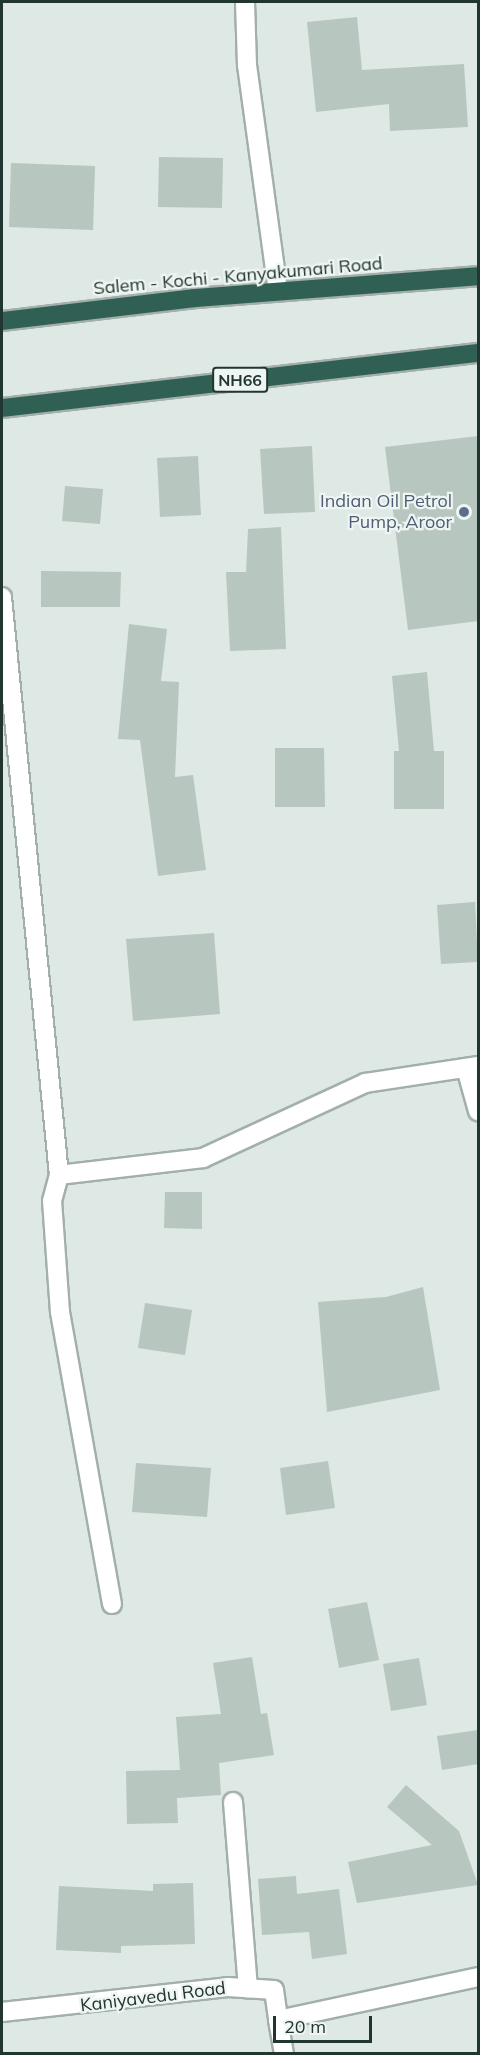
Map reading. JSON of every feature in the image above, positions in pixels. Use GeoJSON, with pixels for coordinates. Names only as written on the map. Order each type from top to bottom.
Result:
{"type":"FeatureCollection","features":[{"type":"Feature","properties":{"kind":"highway","name":"Salem - Kochi - Kanyakumari Road"},"geometry":{"type":"LineString","coordinates":[[2,321],[278,291],[478,276]]}},
{"type":"Feature","properties":{"kind":"highway","name":"NH66"},"geometry":{"type":"LineString","coordinates":[[2,408],[478,353]]}},
{"type":"Feature","properties":{"kind":"street"},"geometry":{"type":"LineString","coordinates":[[244,2],[247,64],[278,291]]}},
{"type":"Feature","properties":{"kind":"street"},"geometry":{"type":"LineString","coordinates":[[2,597],[59,1175],[52,1201],[60,1312],[112,1604]]}},
{"type":"Feature","properties":{"kind":"street"},"geometry":{"type":"LineString","coordinates":[[59,1175],[203,1158],[365,1083],[472,1067],[478,1111]]}},
{"type":"Feature","properties":{"kind":"street"},"geometry":{"type":"LineString","coordinates":[[233,1802],[248,1988]]}},
{"type":"Feature","properties":{"kind":"street"},"geometry":{"type":"LineString","coordinates":[[284,2054],[278,2020],[478,1977]]}},
{"type":"Feature","properties":{"kind":"street","name":"Kaniyavedu Road"},"geometry":{"type":"LineString","coordinates":[[2,2012],[248,1988],[274,1990],[278,2020]]}},
{"type":"Feature","properties":{"kind":"building"},"geometry":{"type":"Polygon","coordinates":[[[357,17],[362,70],[464,64],[468,127],[390,131],[389,104],[316,112],[307,22],[357,17]]]}},
{"type":"Feature","properties":{"kind":"building"},"geometry":{"type":"Polygon","coordinates":[[[159,157],[223,158],[222,208],[158,207],[159,157]]]}},
{"type":"Feature","properties":{"kind":"building"},"geometry":{"type":"Polygon","coordinates":[[[11,163],[95,166],[93,230],[9,227],[11,163]]]}},
{"type":"Feature","properties":{"kind":"building"},"geometry":{"type":"Polygon","coordinates":[[[478,436],[478,621],[408,630],[385,447],[478,436]]]}},
{"type":"Feature","properties":{"kind":"building"},"geometry":{"type":"Polygon","coordinates":[[[312,446],[315,512],[264,514],[260,449],[312,446]]]}},
{"type":"Feature","properties":{"kind":"building"},"geometry":{"type":"Polygon","coordinates":[[[198,456],[201,515],[160,517],[157,458],[198,456]]]}},
{"type":"Feature","properties":{"kind":"building"},"geometry":{"type":"Polygon","coordinates":[[[65,486],[103,489],[100,524],[62,521],[65,486]]]}},
{"type":"Feature","properties":{"kind":"building"},"geometry":{"type":"Polygon","coordinates":[[[281,527],[286,649],[230,651],[226,572],[246,572],[248,529],[281,527]]]}},
{"type":"Feature","properties":{"kind":"building"},"geometry":{"type":"Polygon","coordinates":[[[41,571],[121,572],[120,607],[41,607],[41,571]]]}},
{"type":"Feature","properties":{"kind":"building"},"geometry":{"type":"Polygon","coordinates":[[[129,624],[167,629],[161,681],[179,682],[175,777],[193,775],[206,870],[158,876],[140,740],[118,739],[129,624]]]}},
{"type":"Feature","properties":{"kind":"building"},"geometry":{"type":"Polygon","coordinates":[[[427,672],[434,751],[444,751],[444,809],[394,809],[394,751],[399,751],[392,676],[427,672]]]}},
{"type":"Feature","properties":{"kind":"building"},"geometry":{"type":"Polygon","coordinates":[[[275,748],[324,748],[325,807],[275,807],[275,748]]]}},
{"type":"Feature","properties":{"kind":"building"},"geometry":{"type":"Polygon","coordinates":[[[475,902],[478,962],[441,964],[437,905],[475,902]]]}},
{"type":"Feature","properties":{"kind":"building"},"geometry":{"type":"Polygon","coordinates":[[[214,933],[220,1014],[133,1021],[126,939],[214,933]]]}},
{"type":"Feature","properties":{"kind":"building"},"geometry":{"type":"Polygon","coordinates":[[[165,1192],[202,1192],[202,1229],[164,1228],[165,1192]]]}},
{"type":"Feature","properties":{"kind":"building"},"geometry":{"type":"Polygon","coordinates":[[[423,1287],[440,1390],[327,1412],[318,1302],[386,1297],[423,1287]]]}},
{"type":"Feature","properties":{"kind":"building"},"geometry":{"type":"Polygon","coordinates":[[[145,1303],[192,1310],[185,1355],[138,1348],[145,1303]]]}},
{"type":"Feature","properties":{"kind":"building"},"geometry":{"type":"Polygon","coordinates":[[[328,1461],[335,1508],[286,1515],[280,1468],[328,1461]]]}},
{"type":"Feature","properties":{"kind":"building"},"geometry":{"type":"Polygon","coordinates":[[[136,1463],[211,1468],[207,1517],[132,1512],[136,1463]]]}},
{"type":"Feature","properties":{"kind":"building"},"geometry":{"type":"Polygon","coordinates":[[[367,1602],[379,1660],[339,1668],[328,1609],[367,1602]]]}},
{"type":"Feature","properties":{"kind":"building"},"geometry":{"type":"Polygon","coordinates":[[[252,1657],[261,1714],[267,1713],[274,1755],[219,1763],[221,1795],[177,1798],[178,1823],[127,1824],[126,1771],[180,1770],[176,1717],[221,1714],[213,1663],[252,1657]]]}},
{"type":"Feature","properties":{"kind":"building"},"geometry":{"type":"Polygon","coordinates":[[[419,1658],[427,1705],[391,1711],[383,1664],[419,1658]]]}},
{"type":"Feature","properties":{"kind":"building"},"geometry":{"type":"Polygon","coordinates":[[[478,1730],[478,1764],[442,1770],[437,1736],[478,1730]]]}},
{"type":"Feature","properties":{"kind":"building"},"geometry":{"type":"Polygon","coordinates":[[[406,1785],[459,1831],[478,1885],[357,1903],[348,1862],[432,1845],[387,1807],[406,1785]]]}},
{"type":"Feature","properties":{"kind":"building"},"geometry":{"type":"Polygon","coordinates":[[[296,1876],[297,1894],[339,1889],[347,1954],[312,1959],[309,1932],[262,1935],[258,1879],[296,1876]]]}},
{"type":"Feature","properties":{"kind":"building"},"geometry":{"type":"Polygon","coordinates":[[[193,1883],[195,1944],[121,1946],[121,1953],[56,1950],[59,1886],[153,1891],[153,1884],[193,1883]]]}},
{"type":"Feature","properties":{"kind":"place","name":"Indian Oil Petrol Pump, Aroor"},"geometry":{"type":"Point","coordinates":[464,512]}}]}
